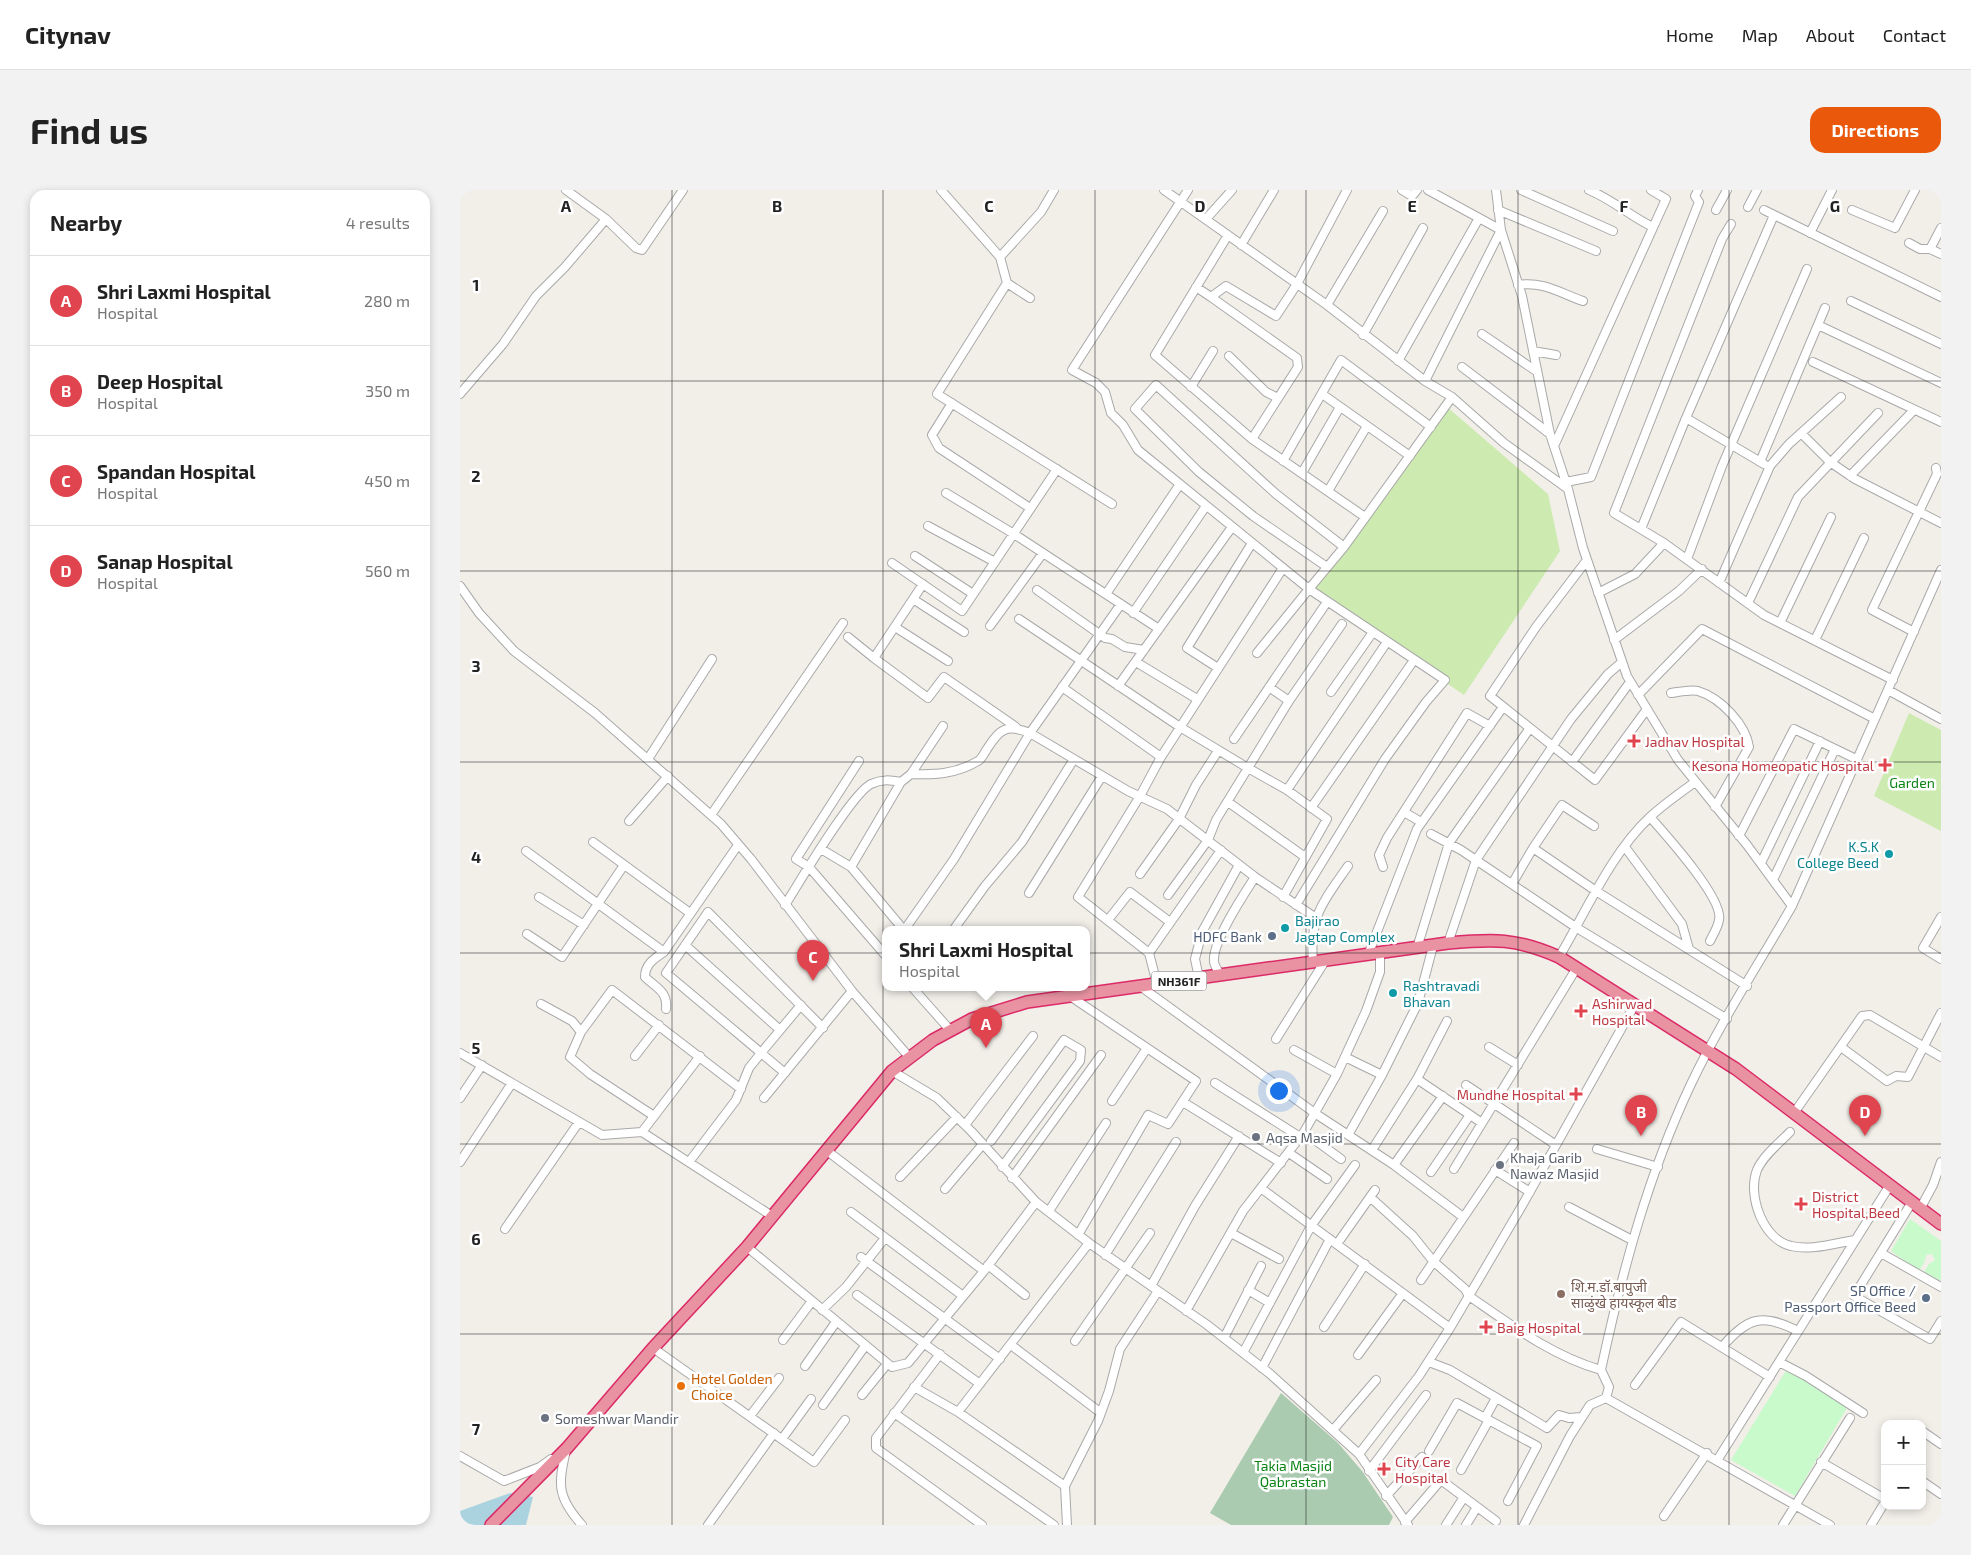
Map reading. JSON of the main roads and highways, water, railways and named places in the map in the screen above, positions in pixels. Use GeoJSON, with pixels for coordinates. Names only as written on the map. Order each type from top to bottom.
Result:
{"type":"FeatureCollection","features":[{"type":"Feature","properties":{"kind":"highway","name":"NH361F"},"geometry":{"type":"LineString","coordinates":[[491,1525],[567,1448],[653,1348],[747,1247],[892,1071],[933,1040],[950,1030],[972,1019],[1027,1002],[1448,943],[1501,940],[1527,944],[1559,958],[1736,1069],[1941,1224]]}},
{"type":"Feature","properties":{"kind":"water"},"geometry":{"type":"Polygon","coordinates":[[[510,1493],[533,1497],[526,1525],[460,1525],[460,1511],[510,1493]]]}},
{"type":"Feature","properties":{"kind":"place","name":"Jadhav Hospital"},"geometry":{"type":"Point","coordinates":[1634,741]}},
{"type":"Feature","properties":{"kind":"place","name":"Kesona Homeopatic Hospital"},"geometry":{"type":"Point","coordinates":[1885,765]}},
{"type":"Feature","properties":{"kind":"place","name":"K.S.K College Beed"},"geometry":{"type":"Point","coordinates":[1889,854]}},
{"type":"Feature","properties":{"kind":"place","name":"Bajirao Jagtap Complex"},"geometry":{"type":"Point","coordinates":[1285,928]}},
{"type":"Feature","properties":{"kind":"place","name":"HDFC Bank"},"geometry":{"type":"Point","coordinates":[1272,936]}},
{"type":"Feature","properties":{"kind":"place","name":"Spandan Hospital"},"geometry":{"type":"Point","coordinates":[813,981]}},
{"type":"Feature","properties":{"kind":"place","name":"Rashtravadi Bhavan"},"geometry":{"type":"Point","coordinates":[1393,993]}},
{"type":"Feature","properties":{"kind":"place","name":"Ashirwad Hospital"},"geometry":{"type":"Point","coordinates":[1581,1011]}},
{"type":"Feature","properties":{"kind":"place","name":"Shri Laxmi Hospital"},"geometry":{"type":"Point","coordinates":[986,1048]}},
{"type":"Feature","properties":{"kind":"place","name":"Mundhe Hospital"},"geometry":{"type":"Point","coordinates":[1576,1094]}},
{"type":"Feature","properties":{"kind":"place","name":"Deep Hospital"},"geometry":{"type":"Point","coordinates":[1641,1136]}},
{"type":"Feature","properties":{"kind":"place","name":"Sanap Hospital"},"geometry":{"type":"Point","coordinates":[1865,1136]}},
{"type":"Feature","properties":{"kind":"place","name":"Aqsa Masjid"},"geometry":{"type":"Point","coordinates":[1256,1137]}},
{"type":"Feature","properties":{"kind":"place","name":"Khaja Garib Nawaz Masjid"},"geometry":{"type":"Point","coordinates":[1500,1165]}},
{"type":"Feature","properties":{"kind":"place","name":"District Hospital,Beed"},"geometry":{"type":"Point","coordinates":[1801,1204]}},
{"type":"Feature","properties":{"kind":"place","name":"शि.म.डॉ.बापुजी साळुंखे हायस्कूल बीड"},"geometry":{"type":"Point","coordinates":[1561,1294]}},
{"type":"Feature","properties":{"kind":"place","name":"SP Office / Passport Office Beed"},"geometry":{"type":"Point","coordinates":[1926,1298]}},
{"type":"Feature","properties":{"kind":"place","name":"Baig Hospital"},"geometry":{"type":"Point","coordinates":[1486,1327]}},
{"type":"Feature","properties":{"kind":"place","name":"Hotel Golden Choice"},"geometry":{"type":"Point","coordinates":[681,1386]}},
{"type":"Feature","properties":{"kind":"place","name":"Someshwar Mandir"},"geometry":{"type":"Point","coordinates":[545,1418]}},
{"type":"Feature","properties":{"kind":"place","name":"City Care Hospital"},"geometry":{"type":"Point","coordinates":[1384,1469]}},
{"type":"Feature","properties":{"kind":"park label","name":"Garden"},"geometry":{"type":"Point","coordinates":[1912,782]}},
{"type":"Feature","properties":{"kind":"park label","name":"Takia Masjid Qabrastan"},"geometry":{"type":"Point","coordinates":[1293,1474]}}]}
